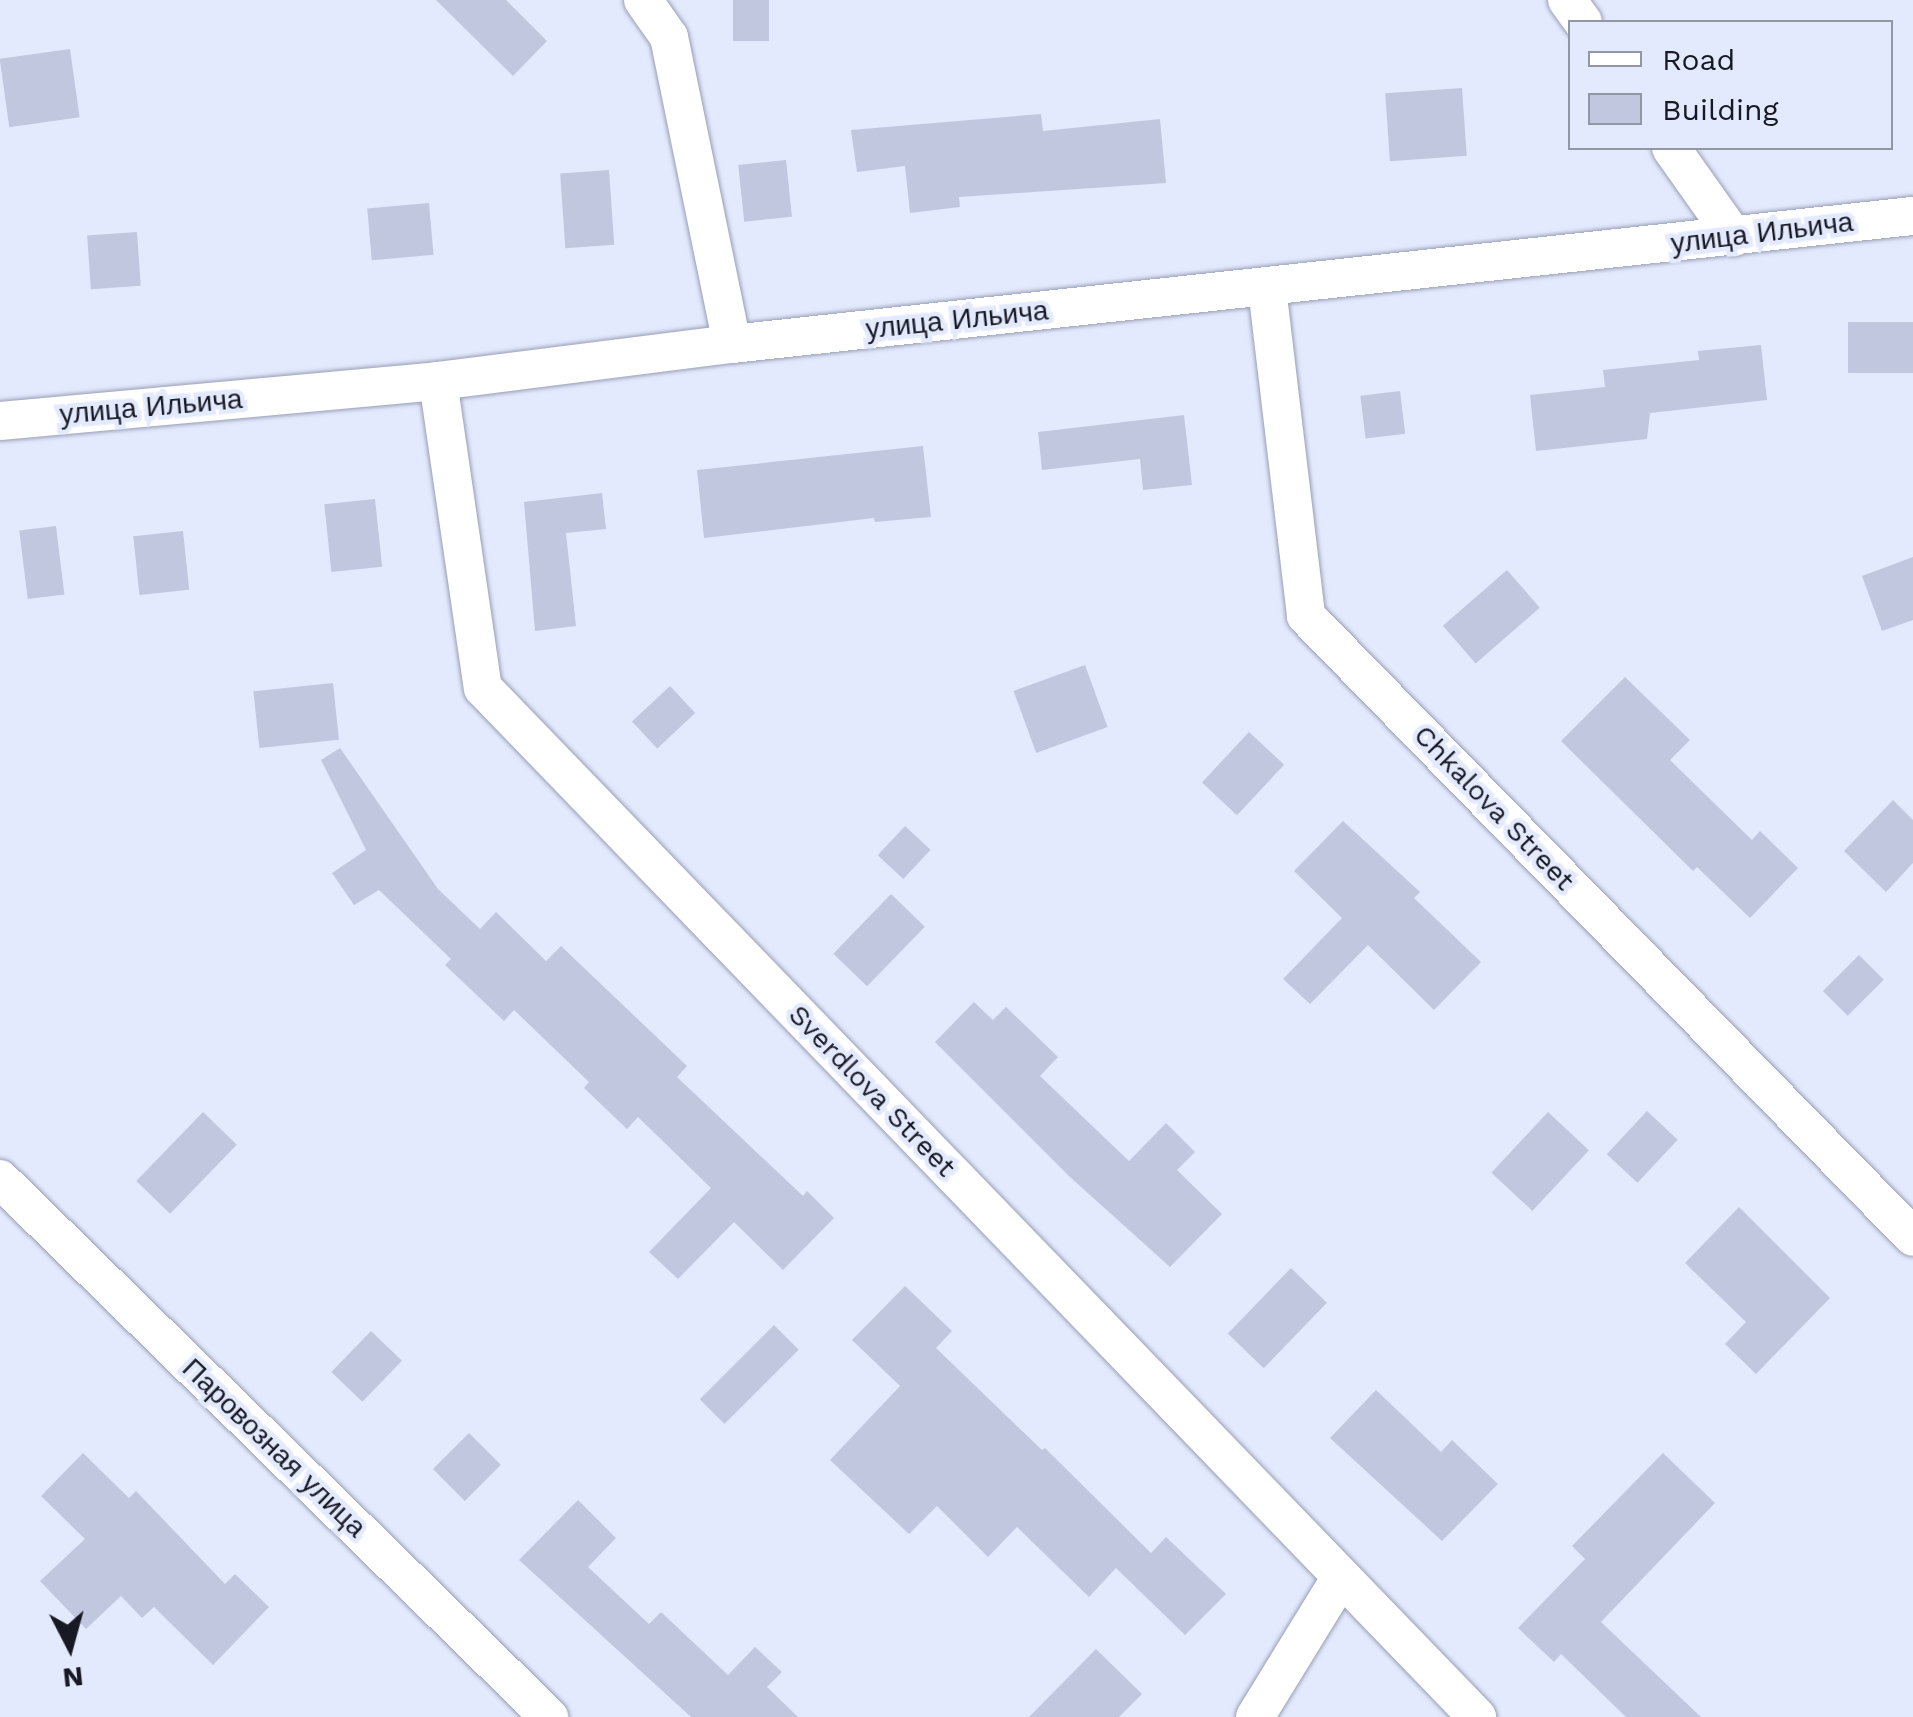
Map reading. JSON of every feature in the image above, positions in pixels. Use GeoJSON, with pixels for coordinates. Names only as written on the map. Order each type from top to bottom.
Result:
{"type":"FeatureCollection","features":[{"type":"Feature","properties":{"kind":"street"},"geometry":{"type":"LineString","coordinates":[[643,0],[669,37],[732,344]]}},
{"type":"Feature","properties":{"kind":"street"},"geometry":{"type":"LineString","coordinates":[[1673,150],[1734,237]]}},
{"type":"Feature","properties":{"kind":"street","name":"улица Ильича"},"geometry":{"type":"LineString","coordinates":[[0,421],[438,381],[732,344],[1913,216]]}},
{"type":"Feature","properties":{"kind":"street","name":"Chkalova Street"},"geometry":{"type":"LineString","coordinates":[[1267,288],[1306,616],[1913,1237]]}},
{"type":"Feature","properties":{"kind":"street","name":"Sverdlova Street"},"geometry":{"type":"LineString","coordinates":[[438,381],[483,688],[1477,1717]]}},
{"type":"Feature","properties":{"kind":"street","name":"Паровозная улица"},"geometry":{"type":"LineString","coordinates":[[0,1178],[549,1717]]}},
{"type":"Feature","properties":{"kind":"street"},"geometry":{"type":"LineString","coordinates":[[1254,1717],[1342,1576]]}},
{"type":"Feature","properties":{"kind":"building"},"geometry":{"type":"Polygon","coordinates":[[[436,0],[506,0],[547,41],[513,76],[436,0]]]}},
{"type":"Feature","properties":{"kind":"building"},"geometry":{"type":"Polygon","coordinates":[[[733,0],[769,0],[769,41],[733,41],[733,0]]]}},
{"type":"Feature","properties":{"kind":"building"},"geometry":{"type":"Polygon","coordinates":[[[70,49],[80,117],[9,127],[0,59],[70,49]]]}},
{"type":"Feature","properties":{"kind":"building"},"geometry":{"type":"Polygon","coordinates":[[[1462,88],[1467,156],[1390,161],[1385,93],[1462,88]]]}},
{"type":"Feature","properties":{"kind":"building"},"geometry":{"type":"Polygon","coordinates":[[[1041,114],[1043,131],[1160,119],[1166,183],[959,197],[960,207],[910,213],[905,166],[857,172],[851,130],[1041,114]]]}},
{"type":"Feature","properties":{"kind":"building"},"geometry":{"type":"Polygon","coordinates":[[[786,160],[792,217],[744,222],[738,165],[786,160]]]}},
{"type":"Feature","properties":{"kind":"building"},"geometry":{"type":"Polygon","coordinates":[[[609,170],[614,245],[565,248],[560,173],[609,170]]]}},
{"type":"Feature","properties":{"kind":"building"},"geometry":{"type":"Polygon","coordinates":[[[429,203],[434,255],[372,260],[367,208],[429,203]]]}},
{"type":"Feature","properties":{"kind":"building"},"geometry":{"type":"Polygon","coordinates":[[[137,232],[141,286],[91,289],[87,235],[137,232]]]}},
{"type":"Feature","properties":{"kind":"building"},"geometry":{"type":"Polygon","coordinates":[[[1848,322],[1913,322],[1913,373],[1848,373],[1848,322]]]}},
{"type":"Feature","properties":{"kind":"building"},"geometry":{"type":"Polygon","coordinates":[[[1761,345],[1767,400],[1650,413],[1647,439],[1536,451],[1530,395],[1605,387],[1603,370],[1699,360],[1698,351],[1761,345]]]}},
{"type":"Feature","properties":{"kind":"building"},"geometry":{"type":"Polygon","coordinates":[[[1400,391],[1405,434],[1366,439],[1360,396],[1400,391]]]}},
{"type":"Feature","properties":{"kind":"building"},"geometry":{"type":"Polygon","coordinates":[[[1184,415],[1192,485],[1143,490],[1140,459],[1042,470],[1038,432],[1184,415]]]}},
{"type":"Feature","properties":{"kind":"building"},"geometry":{"type":"Polygon","coordinates":[[[923,446],[931,517],[875,522],[874,518],[704,538],[697,470],[923,446]]]}},
{"type":"Feature","properties":{"kind":"building"},"geometry":{"type":"Polygon","coordinates":[[[602,493],[606,529],[566,533],[576,626],[535,631],[524,502],[602,493]]]}},
{"type":"Feature","properties":{"kind":"building"},"geometry":{"type":"Polygon","coordinates":[[[375,499],[382,567],[331,572],[324,504],[375,499]]]}},
{"type":"Feature","properties":{"kind":"building"},"geometry":{"type":"Polygon","coordinates":[[[56,526],[64,594],[28,599],[19,531],[56,526]]]}},
{"type":"Feature","properties":{"kind":"building"},"geometry":{"type":"Polygon","coordinates":[[[183,531],[189,590],[139,595],[133,536],[183,531]]]}},
{"type":"Feature","properties":{"kind":"building"},"geometry":{"type":"Polygon","coordinates":[[[1913,557],[1913,620],[1882,631],[1862,576],[1913,557]]]}},
{"type":"Feature","properties":{"kind":"building"},"geometry":{"type":"Polygon","coordinates":[[[1507,570],[1540,608],[1476,664],[1443,626],[1507,570]]]}},
{"type":"Feature","properties":{"kind":"building"},"geometry":{"type":"Polygon","coordinates":[[[1085,665],[1108,727],[1036,753],[1014,691],[1085,665]]]}},
{"type":"Feature","properties":{"kind":"building"},"geometry":{"type":"Polygon","coordinates":[[[1625,677],[1690,740],[1670,760],[1752,840],[1760,831],[1798,868],[1750,918],[1697,867],[1693,871],[1561,741],[1625,677]]]}},
{"type":"Feature","properties":{"kind":"building"},"geometry":{"type":"Polygon","coordinates":[[[333,683],[339,740],[259,748],[253,691],[333,683]]]}},
{"type":"Feature","properties":{"kind":"building"},"geometry":{"type":"Polygon","coordinates":[[[670,686],[695,713],[657,749],[632,721],[670,686]]]}},
{"type":"Feature","properties":{"kind":"building"},"geometry":{"type":"Polygon","coordinates":[[[1249,732],[1284,765],[1237,815],[1202,782],[1249,732]]]}},
{"type":"Feature","properties":{"kind":"building"},"geometry":{"type":"Polygon","coordinates":[[[340,748],[438,889],[480,929],[496,912],[546,961],[561,946],[687,1066],[677,1077],[803,1196],[807,1191],[834,1218],[783,1270],[734,1222],[678,1279],[649,1252],[711,1188],[638,1117],[627,1129],[584,1088],[589,1082],[514,1010],[504,1021],[445,965],[451,959],[379,890],[354,905],[332,873],[366,850],[321,760],[340,748]]]}},
{"type":"Feature","properties":{"kind":"building"},"geometry":{"type":"Polygon","coordinates":[[[1893,800],[1913,820],[1913,863],[1886,892],[1844,851],[1893,800]]]}},
{"type":"Feature","properties":{"kind":"building"},"geometry":{"type":"Polygon","coordinates":[[[1343,821],[1420,892],[1414,898],[1481,962],[1434,1010],[1368,945],[1310,1004],[1283,979],[1342,918],[1294,871],[1343,821]]]}},
{"type":"Feature","properties":{"kind":"building"},"geometry":{"type":"Polygon","coordinates":[[[905,826],[931,850],[903,879],[878,855],[905,826]]]}},
{"type":"Feature","properties":{"kind":"building"},"geometry":{"type":"Polygon","coordinates":[[[891,894],[925,927],[867,986],[833,954],[891,894]]]}},
{"type":"Feature","properties":{"kind":"building"},"geometry":{"type":"Polygon","coordinates":[[[1859,955],[1884,980],[1848,1016],[1823,991],[1859,955]]]}},
{"type":"Feature","properties":{"kind":"building"},"geometry":{"type":"Polygon","coordinates":[[[974,1002],[993,1020],[1006,1007],[1058,1057],[1040,1076],[1129,1161],[1166,1123],[1195,1152],[1177,1170],[1222,1214],[1170,1267],[1070,1177],[935,1042],[974,1002]]]}},
{"type":"Feature","properties":{"kind":"building"},"geometry":{"type":"Polygon","coordinates":[[[1647,1111],[1678,1140],[1637,1183],[1607,1154],[1647,1111]]]}},
{"type":"Feature","properties":{"kind":"building"},"geometry":{"type":"Polygon","coordinates":[[[203,1112],[237,1145],[170,1214],[136,1181],[203,1112]]]}},
{"type":"Feature","properties":{"kind":"building"},"geometry":{"type":"Polygon","coordinates":[[[1548,1112],[1589,1150],[1532,1211],[1491,1173],[1548,1112]]]}},
{"type":"Feature","properties":{"kind":"building"},"geometry":{"type":"Polygon","coordinates":[[[1739,1207],[1830,1298],[1756,1374],[1725,1344],[1746,1322],[1685,1263],[1739,1207]]]}},
{"type":"Feature","properties":{"kind":"building"},"geometry":{"type":"Polygon","coordinates":[[[1291,1268],[1327,1303],[1264,1368],[1228,1333],[1291,1268]]]}},
{"type":"Feature","properties":{"kind":"building"},"geometry":{"type":"Polygon","coordinates":[[[905,1286],[952,1331],[936,1348],[1042,1450],[1045,1448],[1151,1553],[1166,1537],[1226,1594],[1185,1635],[1116,1568],[1089,1597],[1017,1527],[988,1557],[937,1506],[909,1534],[830,1460],[900,1386],[852,1340],[905,1286]]]}},
{"type":"Feature","properties":{"kind":"building"},"geometry":{"type":"Polygon","coordinates":[[[774,1325],[799,1350],[725,1424],[700,1399],[774,1325]]]}},
{"type":"Feature","properties":{"kind":"building"},"geometry":{"type":"Polygon","coordinates":[[[371,1331],[402,1361],[362,1402],[331,1372],[371,1331]]]}},
{"type":"Feature","properties":{"kind":"building"},"geometry":{"type":"Polygon","coordinates":[[[1376,1390],[1441,1452],[1452,1440],[1498,1484],[1442,1541],[1330,1438],[1376,1390]]]}},
{"type":"Feature","properties":{"kind":"building"},"geometry":{"type":"Polygon","coordinates":[[[469,1433],[501,1465],[465,1501],[433,1469],[469,1433]]]}},
{"type":"Feature","properties":{"kind":"building"},"geometry":{"type":"Polygon","coordinates":[[[83,1453],[129,1498],[136,1491],[225,1584],[235,1574],[269,1607],[213,1665],[154,1607],[142,1618],[121,1596],[86,1629],[40,1581],[85,1539],[41,1496],[83,1453]]]}},
{"type":"Feature","properties":{"kind":"building"},"geometry":{"type":"Polygon","coordinates":[[[1663,1453],[1715,1503],[1601,1622],[1701,1717],[1626,1717],[1561,1654],[1554,1662],[1518,1628],[1585,1559],[1572,1546],[1663,1453]]]}},
{"type":"Feature","properties":{"kind":"building"},"geometry":{"type":"Polygon","coordinates":[[[578,1500],[616,1538],[588,1567],[649,1624],[661,1612],[728,1675],[755,1647],[782,1672],[767,1687],[798,1717],[691,1717],[519,1560],[578,1500]]]}},
{"type":"Feature","properties":{"kind":"building"},"geometry":{"type":"Polygon","coordinates":[[[1096,1649],[1142,1694],[1119,1717],[1029,1717],[1096,1649]]]}}]}
